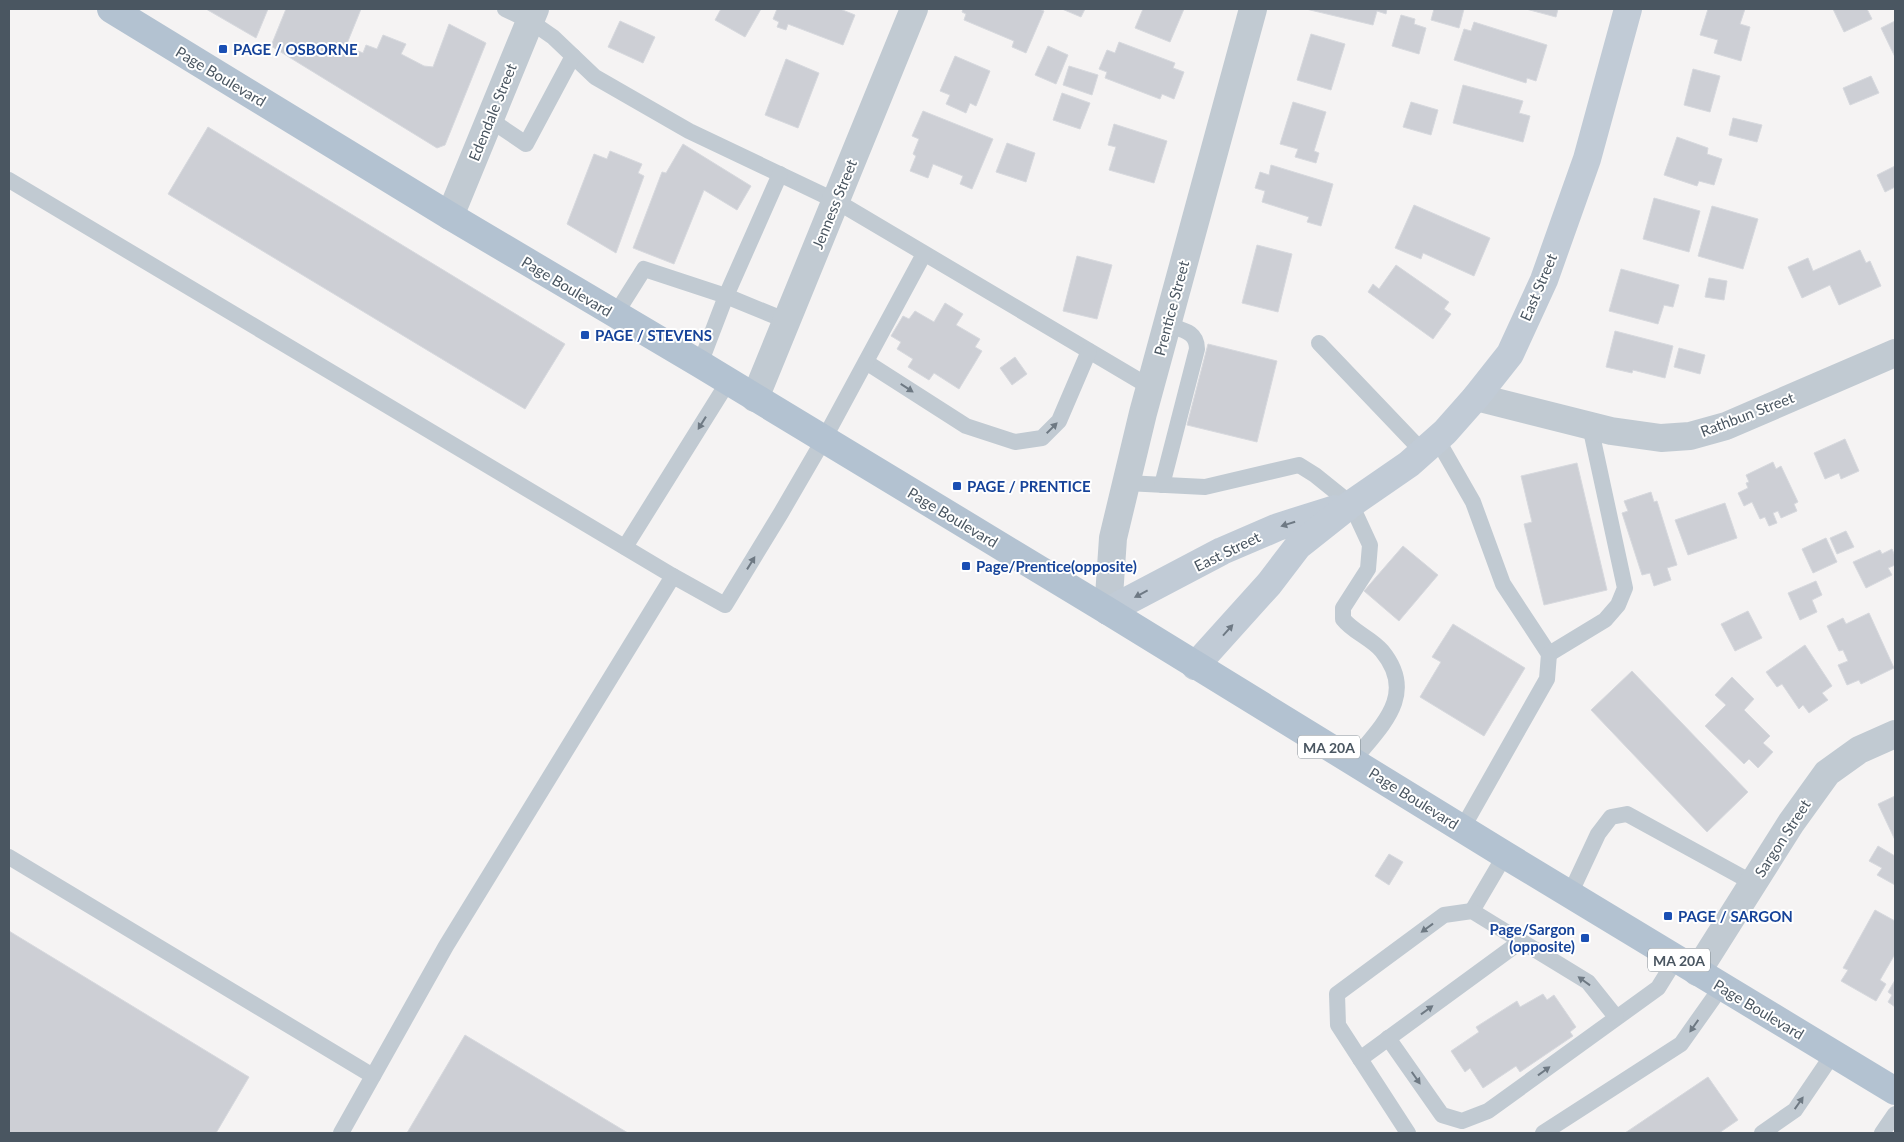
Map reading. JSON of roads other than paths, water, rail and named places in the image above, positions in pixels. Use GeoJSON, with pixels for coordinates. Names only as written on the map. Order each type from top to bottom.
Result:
{"type":"FeatureCollection","features":[{"type":"Feature","properties":{"kind":"main road","name":"East Street"},"geometry":{"type":"LineString","coordinates":[[1195,666],[1269,584],[1298,546],[1351,504],[1408,464],[1430,445],[1476,397],[1510,354],[1544,280],[1586,159],[1628,9]]}},
{"type":"Feature","properties":{"kind":"main road","name":"Page Boulevard"},"geometry":{"type":"LineString","coordinates":[[121,10],[450,216],[700,364],[1108,611],[1462,829],[1895,1091]]}},
{"type":"Feature","properties":{"kind":"main road","name":"East Street"},"geometry":{"type":"LineString","coordinates":[[1108,611],[1222,551],[1278,527],[1351,504]]}},
{"type":"Feature","properties":{"kind":"street","name":"Jenness Street"},"geometry":{"type":"LineString","coordinates":[[755,398],[914,9]]}},
{"type":"Feature","properties":{"kind":"street","name":"Prentice Street"},"geometry":{"type":"LineString","coordinates":[[1108,611],[1113,538],[1126,483],[1150,387],[1253,9]]}},
{"type":"Feature","properties":{"kind":"street","name":"Edendale Street"},"geometry":{"type":"LineString","coordinates":[[450,216],[532,15]]}},
{"type":"Feature","properties":{"kind":"street","name":"Rathbun Street"},"geometry":{"type":"LineString","coordinates":[[1476,397],[1611,432],[1661,438],[1690,436],[1726,426],[1895,353]]}},
{"type":"Feature","properties":{"kind":"street","name":"Sargon Street"},"geometry":{"type":"LineString","coordinates":[[1687,965],[1753,883],[1791,823],[1827,773],[1859,750],[1895,734]]}},
{"type":"Feature","properties":{"kind":"lane"},"geometry":{"type":"LineString","coordinates":[[505,9],[532,15],[595,77],[689,130],[836,201],[1150,387]]}},
{"type":"Feature","properties":{"kind":"lane"},"geometry":{"type":"LineString","coordinates":[[489,120],[526,144],[573,56]]}},
{"type":"Feature","properties":{"kind":"lane"},"geometry":{"type":"LineString","coordinates":[[700,364],[726,296],[780,174]]}},
{"type":"Feature","properties":{"kind":"lane"},"geometry":{"type":"LineString","coordinates":[[9,180],[673,576],[725,605],[782,513],[824,440],[924,254]]}},
{"type":"Feature","properties":{"kind":"lane"},"geometry":{"type":"LineString","coordinates":[[615,315],[644,269],[726,296],[787,321]]}},
{"type":"Feature","properties":{"kind":"lane"},"geometry":{"type":"LineString","coordinates":[[1162,485],[1197,350],[1197,341],[1192,334],[1167,325]]}},
{"type":"Feature","properties":{"kind":"lane"},"geometry":{"type":"LineString","coordinates":[[1319,343],[1430,445],[1473,502],[1503,584],[1549,654],[1547,679],[1462,829]]}},
{"type":"Feature","properties":{"kind":"lane"},"geometry":{"type":"LineString","coordinates":[[866,362],[966,426],[1015,442],[1042,438],[1059,421],[1089,352]]}},
{"type":"Feature","properties":{"kind":"lane"},"geometry":{"type":"LineString","coordinates":[[625,547],[728,382]]}},
{"type":"Feature","properties":{"kind":"lane"},"geometry":{"type":"LineString","coordinates":[[1549,654],[1605,620],[1618,605],[1625,588],[1590,426]]}},
{"type":"Feature","properties":{"kind":"lane"},"geometry":{"type":"LineString","coordinates":[[1126,483],[1206,487],[1299,465],[1314,474],[1351,504],[1370,544],[1368,569],[1343,608],[1342,619],[1381,649],[1393,667],[1398,693],[1392,711],[1353,761]]}},
{"type":"Feature","properties":{"kind":"lane"},"geometry":{"type":"LineString","coordinates":[[341,1133],[446,946],[673,576]]}},
{"type":"Feature","properties":{"kind":"lane"},"geometry":{"type":"LineString","coordinates":[[1570,894],[1598,834],[1611,817],[1627,814],[1753,883]]}},
{"type":"Feature","properties":{"kind":"lane"},"geometry":{"type":"LineString","coordinates":[[1472,911],[1505,855]]}},
{"type":"Feature","properties":{"kind":"lane"},"geometry":{"type":"LineString","coordinates":[[9,857],[373,1076]]}},
{"type":"Feature","properties":{"kind":"lane"},"geometry":{"type":"LineString","coordinates":[[1408,1133],[1338,1024],[1337,994],[1444,915],[1472,911],[1588,982],[1616,1018]]}},
{"type":"Feature","properties":{"kind":"lane"},"geometry":{"type":"LineString","coordinates":[[1360,1059],[1520,942]]}},
{"type":"Feature","properties":{"kind":"lane"},"geometry":{"type":"LineString","coordinates":[[1388,1038],[1442,1115],[1462,1121],[1488,1111],[1687,965]]}},
{"type":"Feature","properties":{"kind":"lane"},"geometry":{"type":"LineString","coordinates":[[1543,1133],[1681,1044],[1722,986]]}},
{"type":"Feature","properties":{"kind":"lane"},"geometry":{"type":"LineString","coordinates":[[1762,1133],[1795,1110],[1834,1054]]}},
{"type":"Feature","properties":{"kind":"lane"},"geometry":{"type":"LineString","coordinates":[[1882,1133],[1895,1114]]}},
{"type":"Feature","properties":{"kind":"place","name":"PAGE / OSBORNE"},"geometry":{"type":"Point","coordinates":[223,49]}},
{"type":"Feature","properties":{"kind":"place","name":"PAGE / STEVENS"},"geometry":{"type":"Point","coordinates":[585,335]}},
{"type":"Feature","properties":{"kind":"place","name":"PAGE / PRENTICE"},"geometry":{"type":"Point","coordinates":[957,486]}},
{"type":"Feature","properties":{"kind":"place","name":"Page/Prentice(opposite)"},"geometry":{"type":"Point","coordinates":[966,566]}},
{"type":"Feature","properties":{"kind":"place","name":"PAGE / SARGON"},"geometry":{"type":"Point","coordinates":[1668,916]}},
{"type":"Feature","properties":{"kind":"place","name":"Page/Sargon (opposite)"},"geometry":{"type":"Point","coordinates":[1585,938]}}]}
